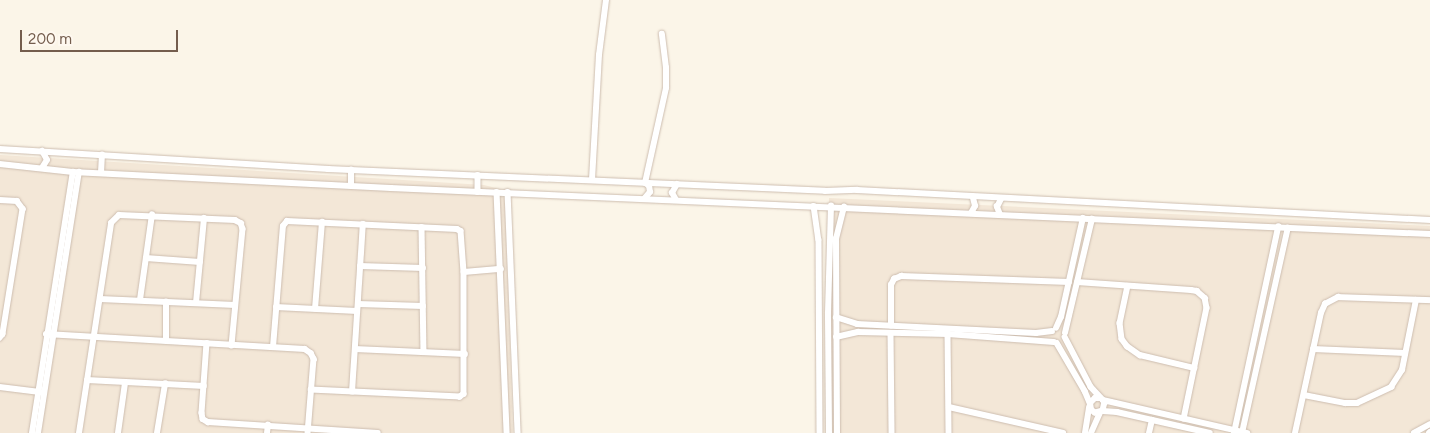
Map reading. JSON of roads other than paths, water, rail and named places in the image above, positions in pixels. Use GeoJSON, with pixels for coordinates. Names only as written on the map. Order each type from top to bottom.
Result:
{"type":"FeatureCollection","features":[{"type":"Feature","properties":{"kind":"street"},"geometry":{"type":"LineString","coordinates":[[592,180],[599,55],[606,0]]}},
{"type":"Feature","properties":{"kind":"street"},"geometry":{"type":"LineString","coordinates":[[644,198],[648,196],[650,190],[645,183],[666,88],[662,34]]}},
{"type":"Feature","properties":{"kind":"street"},"geometry":{"type":"LineString","coordinates":[[0,149],[351,170],[857,190],[973,198],[1430,220]]}},
{"type":"Feature","properties":{"kind":"street"},"geometry":{"type":"LineString","coordinates":[[42,151],[46,160],[42,168]]}},
{"type":"Feature","properties":{"kind":"street"},"geometry":{"type":"LineString","coordinates":[[101,173],[102,155]]}},
{"type":"Feature","properties":{"kind":"street"},"geometry":{"type":"LineString","coordinates":[[0,164],[76,172],[351,186],[1430,234]]}},
{"type":"Feature","properties":{"kind":"street"},"geometry":{"type":"LineString","coordinates":[[351,170],[351,186]]}},
{"type":"Feature","properties":{"kind":"street"},"geometry":{"type":"LineString","coordinates":[[38,433],[46,334],[76,172]]}},
{"type":"Feature","properties":{"kind":"street"},"geometry":{"type":"LineString","coordinates":[[32,433],[53,335],[76,172]]}},
{"type":"Feature","properties":{"kind":"street"},"geometry":{"type":"LineString","coordinates":[[478,175],[478,192]]}},
{"type":"Feature","properties":{"kind":"street"},"geometry":{"type":"LineString","coordinates":[[676,200],[672,193],[677,184]]}},
{"type":"Feature","properties":{"kind":"street"},"geometry":{"type":"LineString","coordinates":[[497,192],[507,433]]}},
{"type":"Feature","properties":{"kind":"street"},"geometry":{"type":"LineString","coordinates":[[508,192],[518,433]]}},
{"type":"Feature","properties":{"kind":"street"},"geometry":{"type":"LineString","coordinates":[[971,213],[975,206],[973,198]]}},
{"type":"Feature","properties":{"kind":"street"},"geometry":{"type":"LineString","coordinates":[[1000,215],[997,207],[1001,199]]}},
{"type":"Feature","properties":{"kind":"street"},"geometry":{"type":"LineString","coordinates":[[0,200],[18,201],[23,209],[3,334],[0,338]]}},
{"type":"Feature","properties":{"kind":"street"},"geometry":{"type":"LineString","coordinates":[[814,206],[818,240],[820,433]]}},
{"type":"Feature","properties":{"kind":"street"},"geometry":{"type":"LineString","coordinates":[[829,433],[828,314],[831,206]]}},
{"type":"Feature","properties":{"kind":"street"},"geometry":{"type":"LineString","coordinates":[[837,433],[836,239],[844,207]]}},
{"type":"Feature","properties":{"kind":"street"},"geometry":{"type":"LineString","coordinates":[[79,433],[113,220],[123,214],[235,220],[242,226],[232,345]]}},
{"type":"Feature","properties":{"kind":"street"},"geometry":{"type":"LineString","coordinates":[[140,300],[152,215]]}},
{"type":"Feature","properties":{"kind":"street"},"geometry":{"type":"LineString","coordinates":[[196,303],[204,218]]}},
{"type":"Feature","properties":{"kind":"street"},"geometry":{"type":"LineString","coordinates":[[1083,218],[1061,316],[1050,336],[1056,342],[1085,391],[1092,412],[1152,420],[1182,430],[1210,433]]}},
{"type":"Feature","properties":{"kind":"street"},"geometry":{"type":"LineString","coordinates":[[836,317],[857,324],[891,330],[1056,342],[1065,335],[1092,219]]}},
{"type":"Feature","properties":{"kind":"street"},"geometry":{"type":"LineString","coordinates":[[273,347],[285,223],[290,220],[457,229],[462,231],[465,354],[465,390],[462,396],[311,390]]}},
{"type":"Feature","properties":{"kind":"street"},"geometry":{"type":"LineString","coordinates":[[315,309],[322,222]]}},
{"type":"Feature","properties":{"kind":"street"},"geometry":{"type":"LineString","coordinates":[[352,392],[363,224]]}},
{"type":"Feature","properties":{"kind":"street"},"geometry":{"type":"LineString","coordinates":[[1234,432],[1278,227]]}},
{"type":"Feature","properties":{"kind":"street"},"geometry":{"type":"LineString","coordinates":[[422,228],[424,352]]}},
{"type":"Feature","properties":{"kind":"street"},"geometry":{"type":"LineString","coordinates":[[1085,433],[1089,405],[1095,398],[1244,433],[1288,228]]}},
{"type":"Feature","properties":{"kind":"street"},"geometry":{"type":"LineString","coordinates":[[146,258],[200,262]]}},
{"type":"Feature","properties":{"kind":"street"},"geometry":{"type":"LineString","coordinates":[[360,266],[423,268]]}},
{"type":"Feature","properties":{"kind":"street"},"geometry":{"type":"LineString","coordinates":[[464,272],[501,269]]}},
{"type":"Feature","properties":{"kind":"street"},"geometry":{"type":"LineString","coordinates":[[892,433],[891,285],[894,279],[901,276],[1069,282]]}},
{"type":"Feature","properties":{"kind":"street"},"geometry":{"type":"LineString","coordinates":[[1077,282],[1191,290],[1196,291],[1205,298],[1207,308],[1184,419]]}},
{"type":"Feature","properties":{"kind":"street"},"geometry":{"type":"LineString","coordinates":[[1128,286],[1120,324],[1122,339],[1127,346],[1140,355],[1194,368]]}},
{"type":"Feature","properties":{"kind":"street"},"geometry":{"type":"LineString","coordinates":[[1295,433],[1322,308],[1334,298],[1430,300]]}},
{"type":"Feature","properties":{"kind":"street"},"geometry":{"type":"LineString","coordinates":[[100,299],[235,305]]}},
{"type":"Feature","properties":{"kind":"street"},"geometry":{"type":"LineString","coordinates":[[1304,394],[1351,403],[1370,399],[1387,391],[1394,384],[1402,370],[1416,300]]}},
{"type":"Feature","properties":{"kind":"street"},"geometry":{"type":"LineString","coordinates":[[166,302],[166,341]]}},
{"type":"Feature","properties":{"kind":"street"},"geometry":{"type":"LineString","coordinates":[[1262,304],[1270,306]]}},
{"type":"Feature","properties":{"kind":"street"},"geometry":{"type":"LineString","coordinates":[[276,307],[315,309],[423,306]]}},
{"type":"Feature","properties":{"kind":"street"},"geometry":{"type":"LineString","coordinates":[[836,338],[853,332],[891,330],[1036,333],[1054,330],[1065,335],[1091,387],[1105,405],[1091,433]]}},
{"type":"Feature","properties":{"kind":"street"},"geometry":{"type":"LineString","coordinates":[[46,334],[305,349],[311,353],[314,359],[308,431]]}},
{"type":"Feature","properties":{"kind":"street"},"geometry":{"type":"LineString","coordinates":[[948,334],[949,433]]}},
{"type":"Feature","properties":{"kind":"street"},"geometry":{"type":"LineString","coordinates":[[207,343],[202,413],[206,421],[268,425],[308,431],[378,433]]}},
{"type":"Feature","properties":{"kind":"street"},"geometry":{"type":"LineString","coordinates":[[355,349],[465,354]]}},
{"type":"Feature","properties":{"kind":"street"},"geometry":{"type":"LineString","coordinates":[[1313,349],[1405,353]]}},
{"type":"Feature","properties":{"kind":"street"},"geometry":{"type":"LineString","coordinates":[[1252,351],[1260,352]]}},
{"type":"Feature","properties":{"kind":"street"},"geometry":{"type":"LineString","coordinates":[[87,380],[204,386]]}},
{"type":"Feature","properties":{"kind":"street"},"geometry":{"type":"LineString","coordinates":[[118,433],[126,382]]}},
{"type":"Feature","properties":{"kind":"street"},"geometry":{"type":"LineString","coordinates":[[157,433],[165,384]]}},
{"type":"Feature","properties":{"kind":"street"},"geometry":{"type":"LineString","coordinates":[[0,387],[41,392]]}},
{"type":"Feature","properties":{"kind":"street"},"geometry":{"type":"LineString","coordinates":[[949,407],[1063,433]]}},
{"type":"Feature","properties":{"kind":"street"},"geometry":{"type":"LineString","coordinates":[[1149,433],[1152,420]]}},
{"type":"Feature","properties":{"kind":"street"},"geometry":{"type":"LineString","coordinates":[[1414,433],[1430,424]]}},
{"type":"Feature","properties":{"kind":"street"},"geometry":{"type":"LineString","coordinates":[[267,433],[268,425]]}}]}
